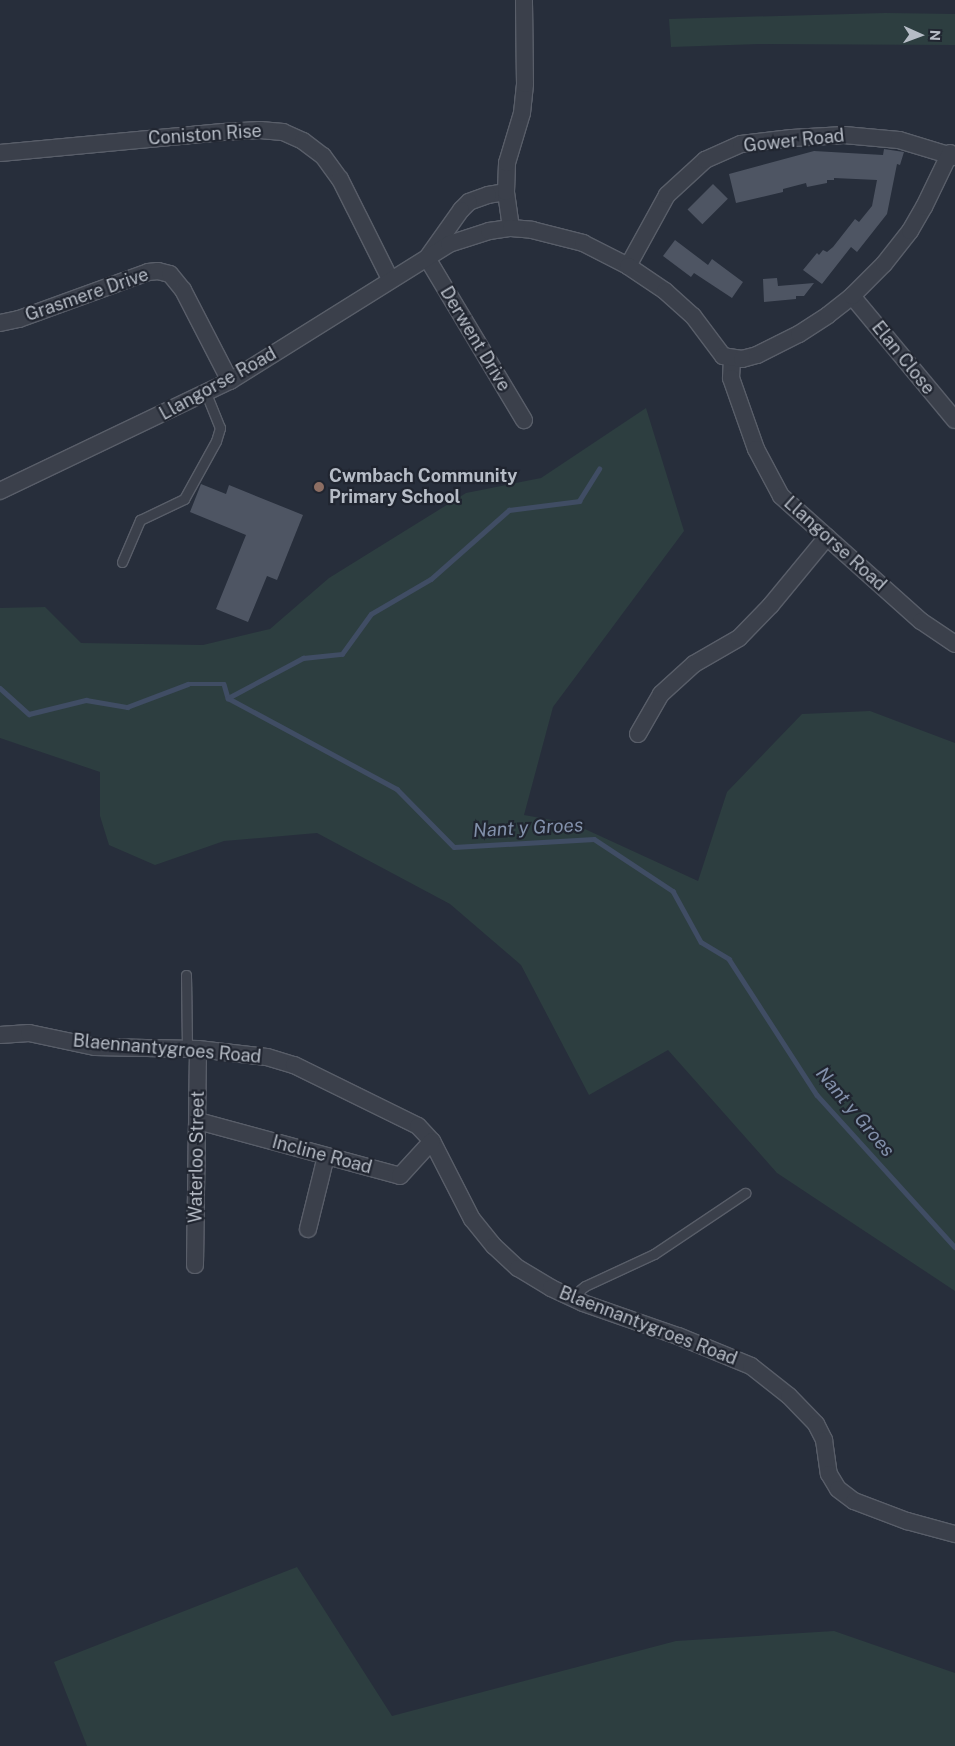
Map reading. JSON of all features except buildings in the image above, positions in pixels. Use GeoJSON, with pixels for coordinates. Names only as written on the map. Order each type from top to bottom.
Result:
{"type":"FeatureCollection","features":[{"type":"Feature","properties":{"kind":"street"},"geometry":{"type":"LineString","coordinates":[[512,228],[506,192],[507,163],[522,113],[525,84],[524,0]]}},
{"type":"Feature","properties":{"kind":"street","name":"Coniston Rise"},"geometry":{"type":"LineString","coordinates":[[0,153],[223,132],[260,130],[283,132],[303,141],[323,156],[340,179],[390,279]]}},
{"type":"Feature","properties":{"kind":"street","name":"Gower Road"},"geometry":{"type":"LineString","coordinates":[[628,266],[667,195],[705,160],[741,144],[792,138],[844,135],[899,140],[952,155]]}},
{"type":"Feature","properties":{"kind":"street"},"geometry":{"type":"LineString","coordinates":[[732,359],[757,355],[800,334],[852,296],[884,264],[910,231],[952,155]]}},
{"type":"Feature","properties":{"kind":"street","name":"Llangorse Road"},"geometry":{"type":"LineString","coordinates":[[426,258],[460,210],[469,202],[488,195],[506,192]]}},
{"type":"Feature","properties":{"kind":"street","name":"Llangorse Road"},"geometry":{"type":"LineString","coordinates":[[0,491],[230,381],[390,279],[449,244],[468,236],[512,228],[532,230],[583,243],[628,266],[665,291],[693,316],[723,356],[732,359],[731,378],[756,449],[781,496],[920,621],[955,644]]}},
{"type":"Feature","properties":{"kind":"street","name":"Derwent Drive"},"geometry":{"type":"LineString","coordinates":[[426,258],[524,420]]}},
{"type":"Feature","properties":{"kind":"street","name":"Grasmere Drive"},"geometry":{"type":"LineString","coordinates":[[0,323],[19,319],[148,272],[158,271],[170,274],[183,290],[230,381]]}},
{"type":"Feature","properties":{"kind":"street","name":"Elan Close"},"geometry":{"type":"LineString","coordinates":[[852,296],[955,420]]}},
{"type":"Feature","properties":{"kind":"street"},"geometry":{"type":"LineString","coordinates":[[638,734],[661,694],[694,664],[739,638],[770,605],[827,537]]}},
{"type":"Feature","properties":{"kind":"street","name":"Blaennantygroes Road"},"geometry":{"type":"LineString","coordinates":[[0,1035],[29,1033],[95,1047],[193,1049],[267,1057],[294,1064],[418,1126],[432,1141],[472,1218],[494,1246],[518,1268],[577,1301],[678,1336],[750,1366],[789,1396],[816,1424],[824,1440],[830,1474],[838,1489],[854,1501],[898,1518],[955,1534]]}},
{"type":"Feature","properties":{"kind":"street","name":"Waterloo Street"},"geometry":{"type":"LineString","coordinates":[[193,1049],[198,1121],[195,1265]]}},
{"type":"Feature","properties":{"kind":"street","name":"Incline Road"},"geometry":{"type":"LineString","coordinates":[[198,1121],[400,1176],[432,1141]]}},
{"type":"Feature","properties":{"kind":"street"},"geometry":{"type":"LineString","coordinates":[[308,1229],[326,1156]]}},
{"type":"Feature","properties":{"kind":"lane"},"geometry":{"type":"LineString","coordinates":[[122,562],[140,520],[184,499],[216,441],[220,428],[206,394]]}},
{"type":"Feature","properties":{"kind":"lane"},"geometry":{"type":"LineString","coordinates":[[186,975],[193,1049]]}},
{"type":"Feature","properties":{"kind":"lane"},"geometry":{"type":"LineString","coordinates":[[577,1301],[580,1290],[585,1286],[654,1254],[745,1193]]}},
{"type":"Feature","properties":{"kind":"shaded area"},"geometry":{"type":"Polygon","coordinates":[[[885,13],[955,14],[955,45],[759,44],[671,47],[669,19],[885,13]]]}},
{"type":"Feature","properties":{"kind":"shaded area"},"geometry":{"type":"Polygon","coordinates":[[[646,408],[684,531],[553,707],[524,815],[574,824],[698,881],[727,792],[802,714],[870,711],[955,743],[955,1291],[777,1173],[668,1050],[589,1095],[521,965],[450,904],[317,833],[224,841],[155,865],[109,845],[100,816],[100,772],[0,738],[0,608],[45,607],[81,643],[203,645],[270,629],[329,578],[466,493],[541,478],[646,408]]]}},
{"type":"Feature","properties":{"kind":"shaded area"},"geometry":{"type":"Polygon","coordinates":[[[297,1567],[392,1716],[676,1641],[834,1631],[955,1673],[955,1746],[87,1746],[54,1662],[297,1567]]]}},
{"type":"Feature","properties":{"kind":"waterway"},"geometry":{"type":"LineString","coordinates":[[0,688],[29,714],[86,700],[127,707],[188,684],[224,684],[228,698],[303,658],[342,654],[371,614],[431,579],[509,510],[579,501],[599,469]]}},
{"type":"Feature","properties":{"kind":"waterway","name":"Nant y Groes"},"geometry":{"type":"LineString","coordinates":[[228,698],[397,789],[454,847],[594,839],[673,891],[701,942],[729,959],[817,1095],[955,1247]]}},
{"type":"Feature","properties":{"kind":"place","name":"Cwmbach Community Primary School"},"geometry":{"type":"Point","coordinates":[319,487]}}]}
